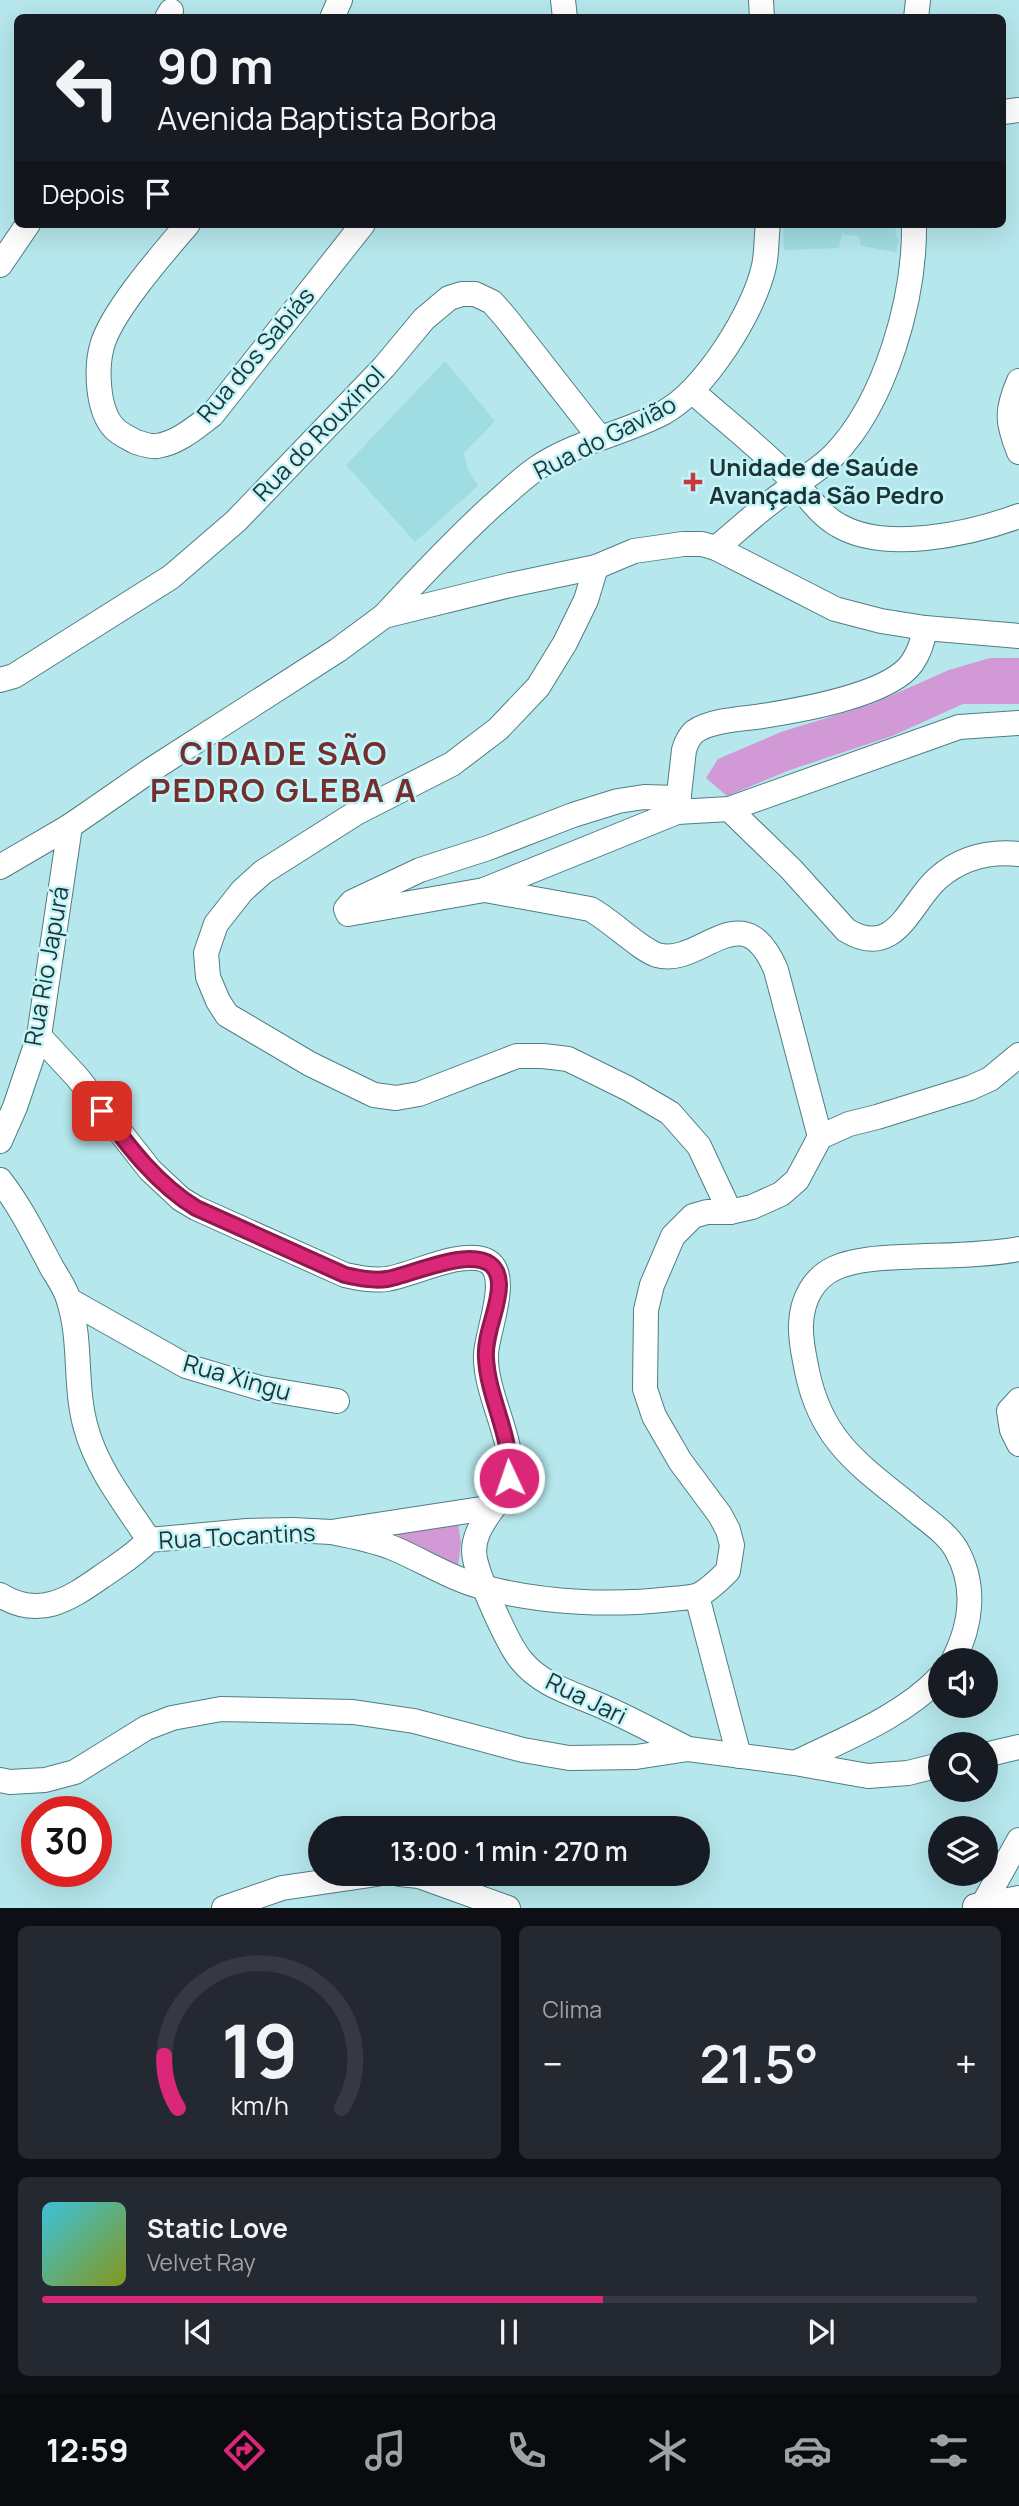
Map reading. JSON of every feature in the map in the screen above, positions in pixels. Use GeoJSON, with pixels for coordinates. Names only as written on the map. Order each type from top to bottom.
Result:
{"type":"FeatureCollection","features":[{"type":"Feature","properties":{"kind":"street"},"geometry":{"type":"LineString","coordinates":[[0,265],[25,228]]}},
{"type":"Feature","properties":{"kind":"street","name":"Rua dos Sabiás"},"geometry":{"type":"LineString","coordinates":[[185,228],[117,313],[102,343],[98,365],[99,386],[106,414],[113,428],[142,444],[156,447],[189,433],[212,415],[360,228]]}},
{"type":"Feature","properties":{"kind":"street","name":"Rua do Gavião"},"geometry":{"type":"LineString","coordinates":[[384,616],[428,568],[520,481],[556,457],[664,412],[693,392],[712,368],[743,317],[764,267],[768,228]]}},
{"type":"Feature","properties":{"kind":"street"},"geometry":{"type":"LineString","coordinates":[[716,548],[832,457],[849,438],[870,404],[901,321],[911,267],[914,228]]}},
{"type":"Feature","properties":{"kind":"street","name":"Rua do Rouxinol"},"geometry":{"type":"LineString","coordinates":[[0,680],[14,676],[171,577],[236,521],[384,367],[424,320],[449,298],[462,294],[475,295],[492,302],[600,438]]}},
{"type":"Feature","properties":{"kind":"street"},"geometry":{"type":"LineString","coordinates":[[1017,443],[1009,421],[1009,408],[1019,381]]}},
{"type":"Feature","properties":{"kind":"street"},"geometry":{"type":"LineString","coordinates":[[693,392],[838,525],[878,538],[929,538],[1019,516]]}},
{"type":"Feature","properties":{"kind":"street"},"geometry":{"type":"LineString","coordinates":[[0,867],[70,827],[151,770],[338,650],[384,616],[596,567],[634,551],[662,545],[702,544],[716,548],[835,609],[881,621],[925,628],[1019,636]]}},
{"type":"Feature","properties":{"kind":"street"},"geometry":{"type":"LineString","coordinates":[[596,567],[586,600],[565,643],[538,687],[506,721],[468,754],[452,764],[355,813],[263,872],[242,891],[216,925],[206,953],[208,977],[227,1015],[310,1064],[374,1095],[396,1098],[419,1094],[517,1056],[568,1059],[670,1113],[699,1146],[730,1212]]}},
{"type":"Feature","properties":{"kind":"street"},"geometry":{"type":"LineString","coordinates":[[678,805],[684,750],[694,732],[726,722],[794,711],[852,697],[879,685],[911,666],[920,648],[925,628]]}},
{"type":"Feature","properties":{"kind":"street"},"geometry":{"type":"LineString","coordinates":[[678,805],[484,890],[363,913],[348,914],[346,909],[365,895],[419,870],[618,801],[644,797],[678,805],[729,809],[959,727],[1019,723]]}},
{"type":"Feature","properties":{"kind":"street"},"geometry":{"type":"LineString","coordinates":[[729,809],[790,869],[846,930],[865,938],[880,937],[893,932],[908,917],[936,879],[964,861],[991,853],[1019,854]]}},
{"type":"Feature","properties":{"kind":"street","name":"Rua Rio Japurá"},"geometry":{"type":"LineString","coordinates":[[0,1141],[15,1107],[39,1036],[70,827]]}},
{"type":"Feature","properties":{"kind":"street"},"geometry":{"type":"LineString","coordinates":[[484,890],[590,909],[656,954],[681,954],[728,935],[752,937],[769,955],[776,970],[820,1137]]}},
{"type":"Feature","properties":{"kind":"street","name":"Rua Jari"},"geometry":{"type":"LineString","coordinates":[[39,1036],[77,1077],[164,1186],[196,1208],[345,1275],[360,1279],[385,1280],[454,1260],[473,1258],[486,1261],[493,1267],[499,1286],[485,1356],[492,1397],[509,1449],[510,1464],[509,1478],[477,1535],[474,1558],[485,1588],[514,1650],[536,1675],[688,1749]]}},
{"type":"Feature","properties":{"kind":"street"},"geometry":{"type":"LineString","coordinates":[[331,1532],[365,1538],[394,1548],[449,1576],[485,1588],[540,1597],[604,1602],[697,1596],[728,1571],[732,1545],[720,1515],[680,1461],[654,1416],[647,1398],[644,1370],[646,1310],[652,1285],[663,1256],[678,1230],[693,1216],[752,1207],[780,1194],[796,1180],[820,1137],[849,1124],[970,1088],[990,1079],[1019,1055]]}},
{"type":"Feature","properties":{"kind":"street"},"geometry":{"type":"LineString","coordinates":[[0,1180],[20,1208],[69,1300],[86,1427],[94,1451],[110,1480],[149,1540]]}},
{"type":"Feature","properties":{"kind":"street"},"geometry":{"type":"LineString","coordinates":[[960,1648],[970,1614],[966,1574],[956,1549],[940,1530],[862,1468],[824,1424],[810,1385],[800,1338],[802,1308],[818,1279],[836,1268],[875,1258],[1019,1249]]}},
{"type":"Feature","properties":{"kind":"street","name":"Rua Xingu"},"geometry":{"type":"LineString","coordinates":[[69,1300],[186,1366],[260,1388],[337,1401]]}},
{"type":"Feature","properties":{"kind":"street"},"geometry":{"type":"LineString","coordinates":[[1019,1401],[1009,1411],[1012,1430],[1019,1444]]}},
{"type":"Feature","properties":{"kind":"street","name":"Rua Tocantins"},"geometry":{"type":"LineString","coordinates":[[0,1595],[26,1607],[64,1601],[135,1555],[149,1540],[247,1531],[331,1532],[494,1507]]}},
{"type":"Feature","properties":{"kind":"street"},"geometry":{"type":"LineString","coordinates":[[697,1596],[739,1756]]}},
{"type":"Feature","properties":{"kind":"street"},"geometry":{"type":"LineString","coordinates":[[795,1763],[866,1728],[928,1690]]}},
{"type":"Feature","properties":{"kind":"street"},"geometry":{"type":"LineString","coordinates":[[0,1780],[45,1780],[75,1772],[146,1728],[172,1718],[220,1709],[353,1712],[414,1721],[523,1751],[569,1758],[636,1756],[688,1749],[868,1776],[908,1773],[928,1768]]}},
{"type":"Feature","properties":{"kind":"street"},"geometry":{"type":"LineString","coordinates":[[998,1752],[1019,1747]]}},
{"type":"Feature","properties":{"kind":"street"},"geometry":{"type":"LineString","coordinates":[[998,1858],[1019,1832]]}},
{"type":"Feature","properties":{"kind":"street"},"geometry":{"type":"LineString","coordinates":[[973,1907],[1014,1849]]}},
{"type":"Feature","properties":{"kind":"street"},"geometry":{"type":"LineString","coordinates":[[1014,1849],[1008,1873],[1019,1890]]}},
{"type":"Feature","properties":{"kind":"street"},"geometry":{"type":"LineString","coordinates":[[225,1908],[282,1888],[308,1884]]}},
{"type":"Feature","properties":{"kind":"street"},"geometry":{"type":"LineString","coordinates":[[447,1886],[508,1908]]}},
{"type":"Feature","properties":{"kind":"street"},"geometry":{"type":"LineString","coordinates":[[973,1907],[981,1886]]}},
{"type":"Feature","properties":{"kind":"street"},"geometry":{"type":"LineString","coordinates":[[973,1907],[1019,1898]]}},
{"type":"Feature","properties":{"kind":"shaded area"},"geometry":{"type":"Polygon","coordinates":[[[783,228],[895,228],[899,240],[896,252],[861,246],[859,236],[842,234],[839,248],[784,250],[783,228]]]}},
{"type":"Feature","properties":{"kind":"shaded area"},"geometry":{"type":"Polygon","coordinates":[[[445,361],[495,421],[464,453],[467,468],[478,486],[415,542],[346,465],[445,361]]]}},
{"type":"Feature","properties":{"kind":"shaded area"},"geometry":{"type":"Polygon","coordinates":[[[990,658],[1019,658],[1019,704],[963,704],[892,736],[790,770],[727,796],[706,778],[718,759],[781,732],[872,704],[949,670],[990,658]]]}},
{"type":"Feature","properties":{"kind":"shaded area"},"geometry":{"type":"Polygon","coordinates":[[[458,1523],[461,1543],[458,1566],[402,1539],[393,1530],[458,1523]]]}},
{"type":"Feature","properties":{"kind":"place","name":"Unidade de Saúde Avançada São Pedro"},"geometry":{"type":"Point","coordinates":[693,482]}},
{"type":"Feature","properties":{"kind":"district","name":"CIDADE SÃO PEDRO GLEBA A"},"geometry":{"type":"Point","coordinates":[284,772]}},
{"type":"Feature","properties":{"kind":"route"},"geometry":{"type":"LineString","coordinates":[[102,1111],[164,1186],[181,1199],[345,1275],[360,1279],[385,1280],[454,1260],[473,1258],[486,1261],[493,1267],[499,1286],[485,1356],[495,1410],[509,1449],[509,1478]]}}]}
